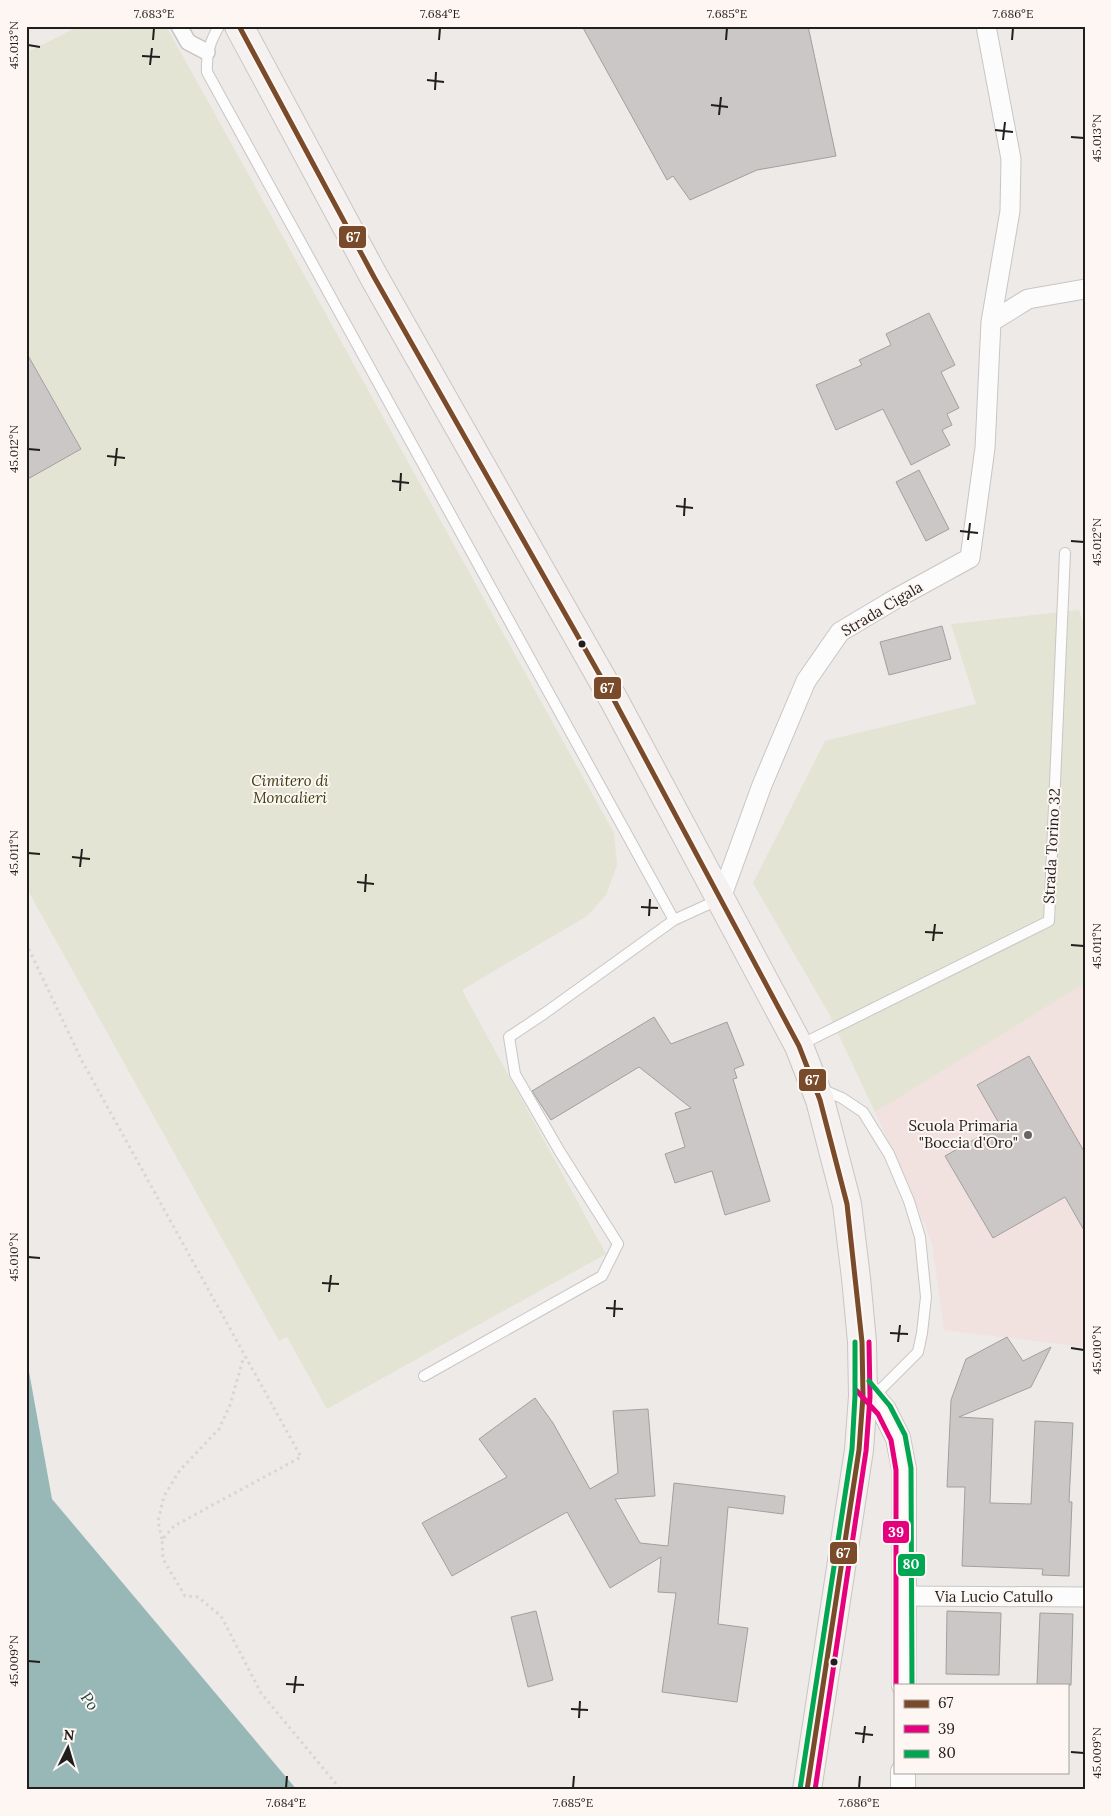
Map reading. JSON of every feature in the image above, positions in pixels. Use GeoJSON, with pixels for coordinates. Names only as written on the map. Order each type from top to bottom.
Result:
{"type":"FeatureCollection","features":[{"type":"Feature","properties":{"kind":"main road"},"geometry":{"type":"LineString","coordinates":[[239,26],[374,277],[614,700],[721,898],[799,1046],[824,1116],[847,1204],[866,1396],[807,1790]]}},
{"type":"Feature","properties":{"kind":"street"},"geometry":{"type":"LineString","coordinates":[[179,26],[188,42],[207,52]]}},
{"type":"Feature","properties":{"kind":"street","name":"Strada Cigala"},"geometry":{"type":"LineString","coordinates":[[721,898],[762,785],[806,681],[840,632],[970,558],[985,448],[991,322],[1010,211],[1010,159],[986,26]]}},
{"type":"Feature","properties":{"kind":"street"},"geometry":{"type":"LineString","coordinates":[[991,322],[1028,299],[1085,289]]}},
{"type":"Feature","properties":{"kind":"street"},"geometry":{"type":"LineString","coordinates":[[866,1396],[884,1410],[898,1438],[904,1469],[904,1684]]}},
{"type":"Feature","properties":{"kind":"street","name":"Via Lucio Catullo"},"geometry":{"type":"LineString","coordinates":[[904,1596],[1085,1597]]}},
{"type":"Feature","properties":{"kind":"street"},"geometry":{"type":"LineString","coordinates":[[903,1774],[903,1790]]}},
{"type":"Feature","properties":{"kind":"lane"},"geometry":{"type":"LineString","coordinates":[[219,26],[209,43],[207,72],[674,920]]}},
{"type":"Feature","properties":{"kind":"lane","name":"Strada Torino 32"},"geometry":{"type":"LineString","coordinates":[[799,1046],[1049,921],[1065,553]]}},
{"type":"Feature","properties":{"kind":"lane"},"geometry":{"type":"LineString","coordinates":[[424,1376],[602,1276],[618,1244],[560,1152],[515,1074],[509,1037],[674,920],[721,898]]}},
{"type":"Feature","properties":{"kind":"lane"},"geometry":{"type":"LineString","coordinates":[[814,1086],[842,1098],[863,1112],[889,1154],[909,1201],[920,1237],[926,1297],[918,1352],[866,1396]]}},
{"type":"Feature","properties":{"kind":"path"},"geometry":{"type":"LineString","coordinates":[[26,943],[82,1061],[301,1457],[174,1526],[162,1540]]}},
{"type":"Feature","properties":{"kind":"path"},"geometry":{"type":"LineString","coordinates":[[245,1354],[230,1404],[219,1429],[180,1470],[164,1496],[158,1521],[163,1559],[185,1596],[198,1597],[221,1616],[261,1693],[341,1790]]}},
{"type":"Feature","properties":{"kind":"shaded area"},"geometry":{"type":"Polygon","coordinates":[[[1085,981],[1085,1347],[944,1330],[932,1243],[906,1178],[875,1112],[981,1041],[1085,981]]]}},
{"type":"Feature","properties":{"kind":"green space","name":"Cimitero di Moncalieri"},"geometry":{"type":"Polygon","coordinates":[[[79,26],[166,26],[614,833],[617,865],[606,895],[587,916],[462,990],[606,1254],[327,1409],[287,1337],[279,1341],[26,887],[26,53],[79,26]]]}},
{"type":"Feature","properties":{"kind":"green space"},"geometry":{"type":"Polygon","coordinates":[[[1079,610],[1085,628],[1085,983],[875,1112],[828,1012],[753,883],[825,741],[976,704],[951,624],[1079,610]]]}},
{"type":"Feature","properties":{"kind":"water","name":"Po"},"geometry":{"type":"Polygon","coordinates":[[[26,1355],[52,1499],[297,1790],[26,1790],[26,1355]]]}},
{"type":"Feature","properties":{"kind":"building"},"geometry":{"type":"Polygon","coordinates":[[[582,26],[808,26],[836,156],[757,170],[690,200],[673,176],[667,180],[582,26]]]}},
{"type":"Feature","properties":{"kind":"building"},"geometry":{"type":"Polygon","coordinates":[[[929,313],[955,365],[941,372],[959,408],[947,414],[952,425],[942,430],[950,445],[911,465],[883,409],[836,430],[816,385],[862,365],[859,360],[891,345],[886,334],[929,313]]]}},
{"type":"Feature","properties":{"kind":"building"},"geometry":{"type":"Polygon","coordinates":[[[26,352],[81,449],[26,480],[26,352]]]}},
{"type":"Feature","properties":{"kind":"building"},"geometry":{"type":"Polygon","coordinates":[[[919,470],[949,529],[926,541],[896,482],[919,470]]]}},
{"type":"Feature","properties":{"kind":"building"},"geometry":{"type":"Polygon","coordinates":[[[942,626],[951,659],[889,675],[880,642],[942,626]]]}},
{"type":"Feature","properties":{"kind":"building"},"geometry":{"type":"Polygon","coordinates":[[[654,1017],[671,1044],[727,1022],[744,1065],[734,1069],[737,1078],[733,1079],[770,1201],[725,1215],[712,1171],[675,1183],[665,1154],[685,1147],[675,1113],[691,1108],[639,1067],[551,1120],[532,1091],[654,1017]]]}},
{"type":"Feature","properties":{"kind":"building","name":"Scuola Primaria \"Boccia d'Oro\""},"geometry":{"type":"Polygon","coordinates":[[[1029,1056],[1085,1153],[1085,1232],[1065,1197],[993,1238],[945,1156],[1000,1125],[977,1085],[1029,1056]]]}},
{"type":"Feature","properties":{"kind":"building"},"geometry":{"type":"Polygon","coordinates":[[[1007,1337],[1023,1361],[1051,1347],[1031,1387],[959,1417],[993,1419],[990,1503],[1031,1504],[1035,1421],[1073,1423],[1069,1502],[1072,1502],[1069,1576],[1042,1575],[1043,1569],[962,1566],[965,1487],[947,1487],[951,1400],[966,1359],[1007,1337]]]}},
{"type":"Feature","properties":{"kind":"building"},"geometry":{"type":"Polygon","coordinates":[[[535,1398],[553,1423],[590,1489],[618,1473],[613,1411],[648,1409],[655,1496],[615,1499],[640,1543],[668,1546],[674,1483],[785,1496],[783,1514],[728,1507],[718,1624],[748,1628],[737,1702],[662,1692],[676,1593],[658,1592],[661,1557],[610,1588],[567,1512],[452,1576],[422,1523],[507,1477],[479,1439],[535,1398]]]}},
{"type":"Feature","properties":{"kind":"building"},"geometry":{"type":"Polygon","coordinates":[[[536,1611],[553,1680],[528,1687],[511,1617],[536,1611]]]}},
{"type":"Feature","properties":{"kind":"building"},"geometry":{"type":"Polygon","coordinates":[[[947,1611],[1001,1613],[999,1675],[946,1674],[947,1611]]]}},
{"type":"Feature","properties":{"kind":"building"},"geometry":{"type":"Polygon","coordinates":[[[1040,1613],[1073,1614],[1071,1685],[1037,1684],[1040,1613]]]}},
{"type":"Feature","properties":{"kind":"transit line","name":"67"},"geometry":{"type":"LineString","coordinates":[[239,26],[374,277],[614,700],[799,1046],[820,1100],[847,1204],[862,1342],[863,1396],[859,1450],[807,1790]]}},
{"type":"Feature","properties":{"kind":"transit line","name":"80"},"geometry":{"type":"LineString","coordinates":[[800,1789],[852,1449],[855,1396],[855,1342]]}},
{"type":"Feature","properties":{"kind":"transit line","name":"39"},"geometry":{"type":"LineString","coordinates":[[815,1790],[866,1451],[870,1397],[869,1342]]}},
{"type":"Feature","properties":{"kind":"transit line","name":"80"},"geometry":{"type":"LineString","coordinates":[[869,1381],[890,1406],[905,1435],[911,1468],[912,1684]]}},
{"type":"Feature","properties":{"kind":"transit line","name":"39"},"geometry":{"type":"LineString","coordinates":[[857,1391],[878,1414],[891,1440],[896,1470],[896,1684]]}},
{"type":"Feature","properties":{"kind":"place","name":"Scuola Primaria \"Boccia d'Oro\""},"geometry":{"type":"Point","coordinates":[1028,1135]}}]}
